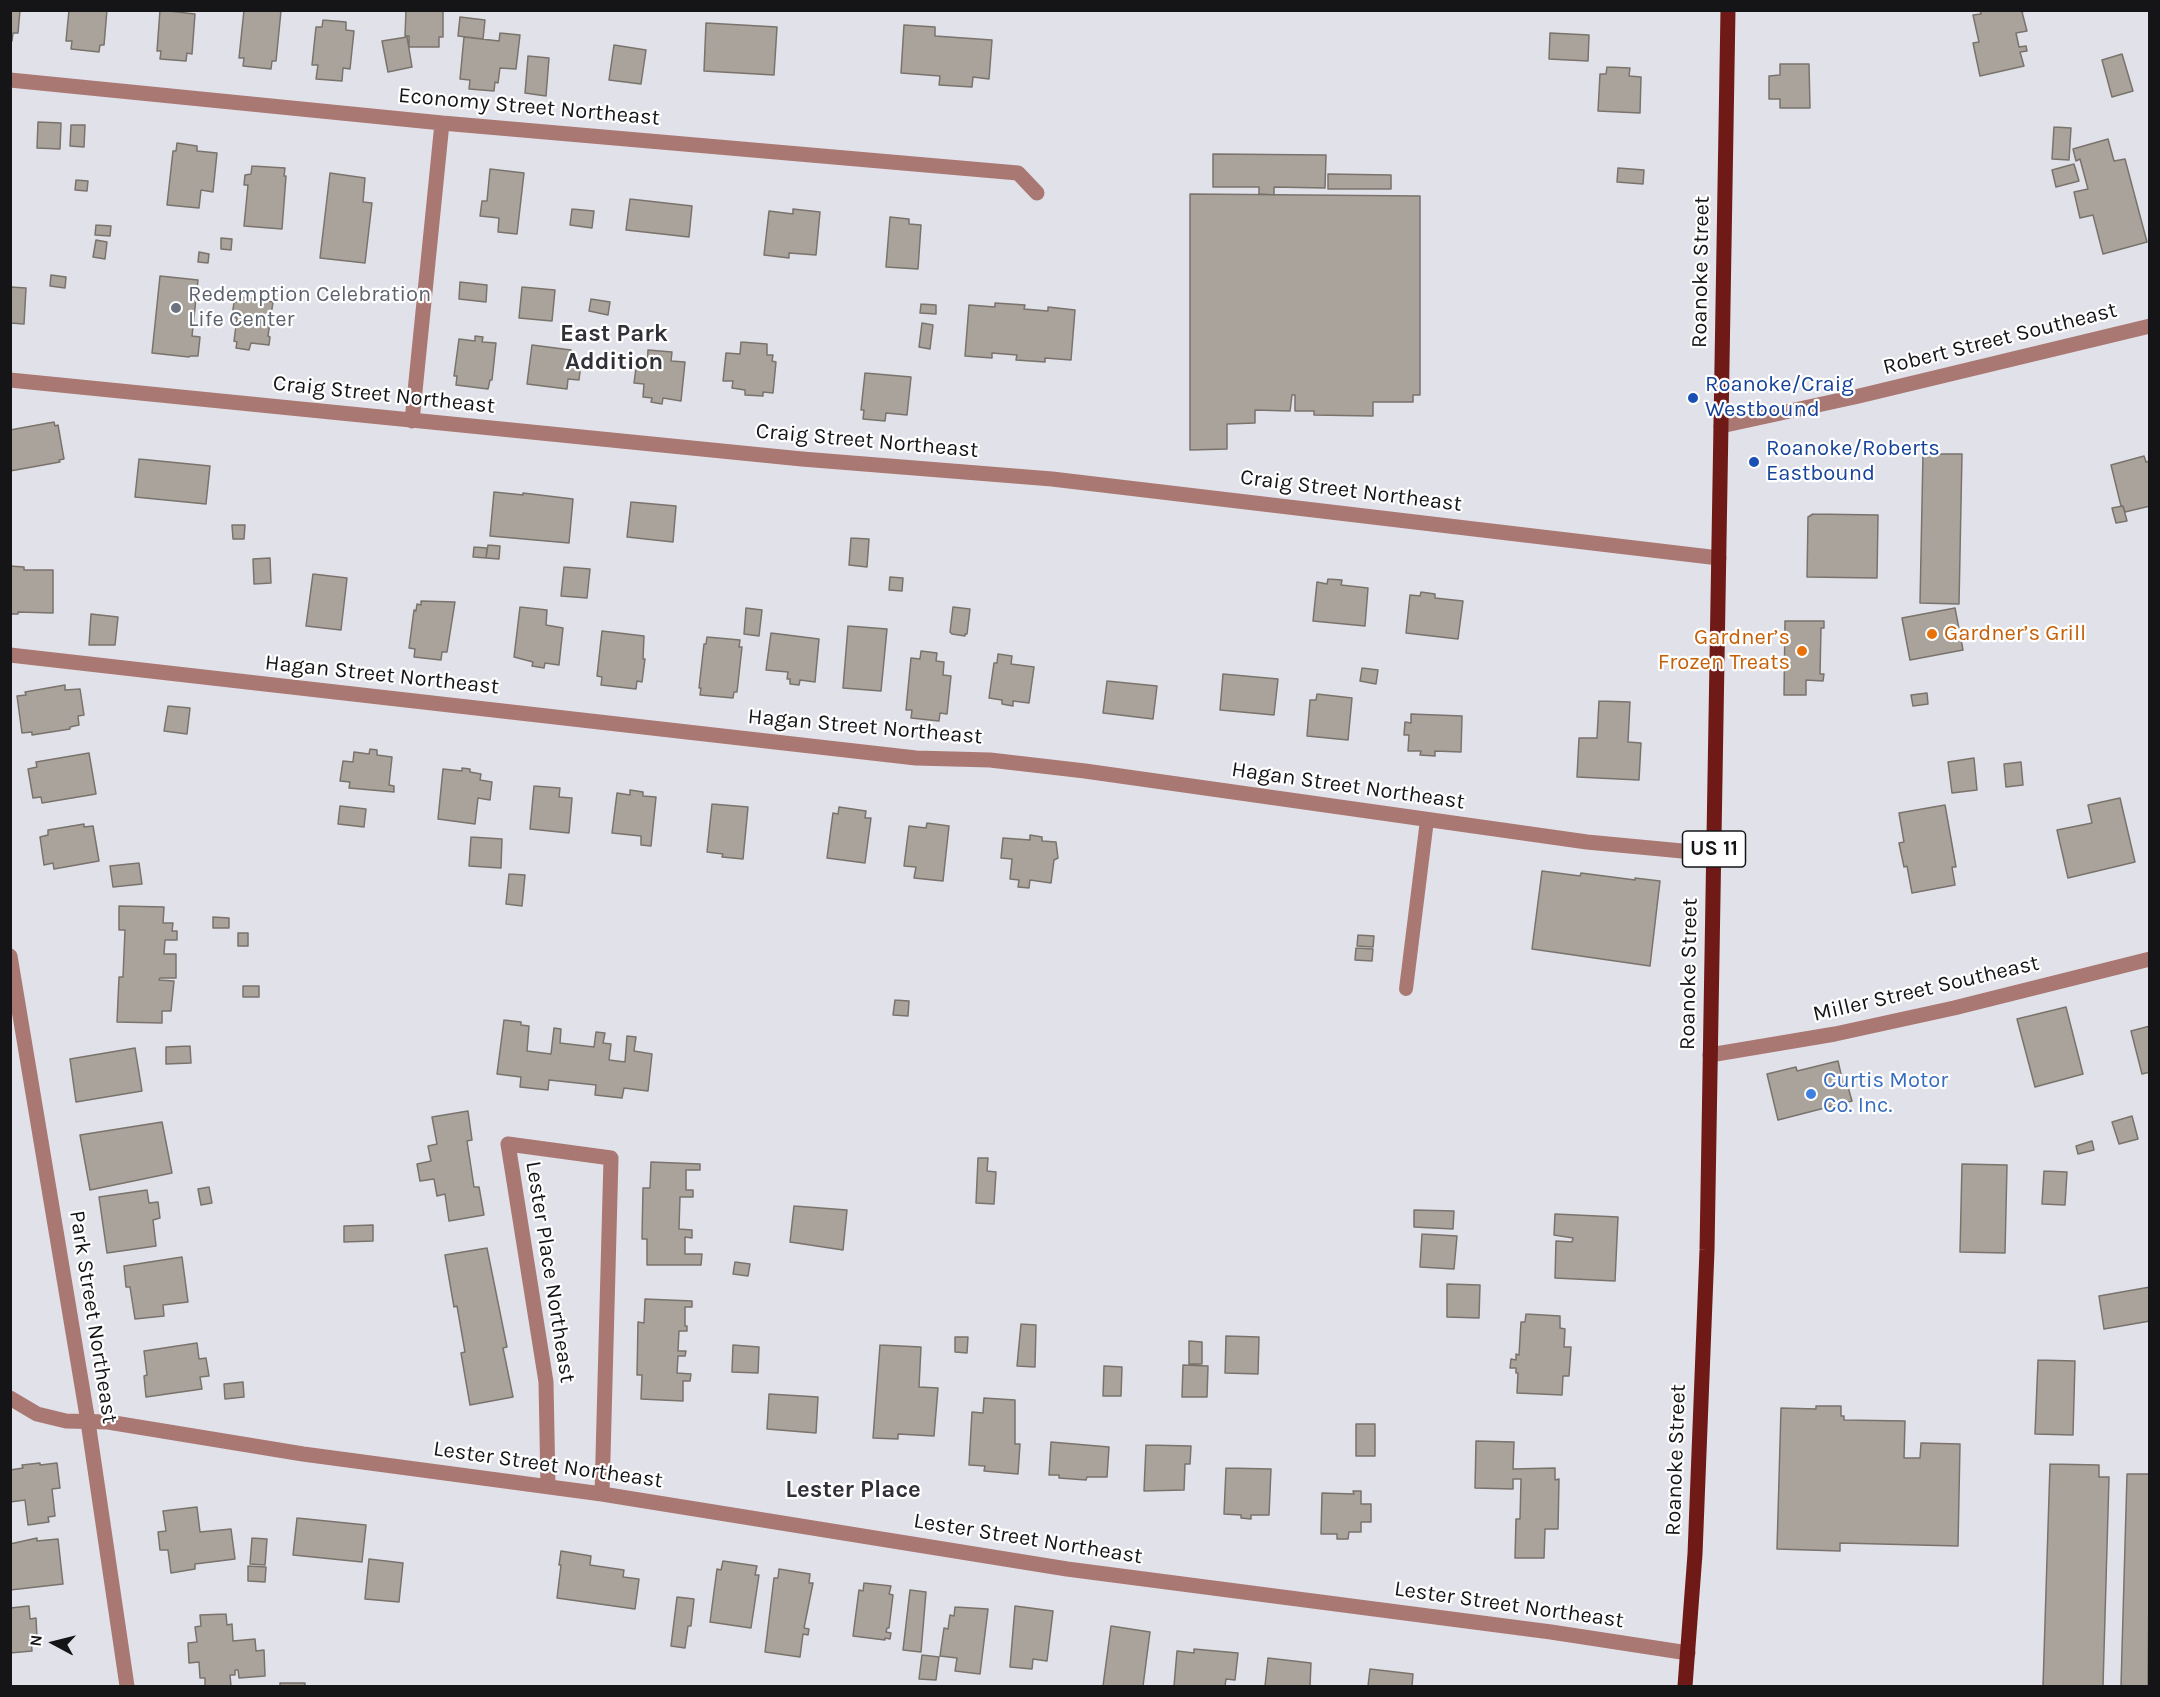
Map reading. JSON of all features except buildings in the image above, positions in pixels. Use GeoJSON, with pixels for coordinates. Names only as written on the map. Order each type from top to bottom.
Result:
{"type":"FeatureCollection","features":[{"type":"Feature","properties":{"kind":"main road","name":"Roanoke Street"},"geometry":{"type":"LineString","coordinates":[[1685,1686],[1700,1462],[1707,1250],[1728,10]]}},
{"type":"Feature","properties":{"kind":"street","name":"Economy Street Northeast"},"geometry":{"type":"LineString","coordinates":[[10,80],[442,123],[1018,174],[1037,193]]}},
{"type":"Feature","properties":{"kind":"street"},"geometry":{"type":"LineString","coordinates":[[412,421],[442,123]]}},
{"type":"Feature","properties":{"kind":"street","name":"Robert Street Southeast"},"geometry":{"type":"LineString","coordinates":[[1721,426],[2150,326]]}},
{"type":"Feature","properties":{"kind":"street","name":"Craig Street Northeast"},"geometry":{"type":"LineString","coordinates":[[10,380],[802,459],[1052,479],[1719,558]]}},
{"type":"Feature","properties":{"kind":"street","name":"Hagan Street Northeast"},"geometry":{"type":"LineString","coordinates":[[10,655],[916,758],[990,760],[1085,771],[1587,842],[1714,854]]}},
{"type":"Feature","properties":{"kind":"street","name":"Park Street Northeast"},"geometry":{"type":"LineString","coordinates":[[10,956],[88,1422],[126,1686]]}},
{"type":"Feature","properties":{"kind":"street","name":"Miller Street Southeast"},"geometry":{"type":"LineString","coordinates":[[1710,1055],[1835,1034],[1954,1008],[2150,959]]}},
{"type":"Feature","properties":{"kind":"street","name":"Lester Place Northeast"},"geometry":{"type":"LineString","coordinates":[[548,1486],[546,1382],[508,1144],[611,1158],[602,1494]]}},
{"type":"Feature","properties":{"kind":"street","name":"Lester Street Northeast"},"geometry":{"type":"LineString","coordinates":[[10,1398],[37,1414],[66,1421],[108,1422],[303,1454],[602,1494],[1067,1569],[1541,1631],[1688,1653]]}},
{"type":"Feature","properties":{"kind":"lane"},"geometry":{"type":"LineString","coordinates":[[1406,989],[1427,820]]}},
{"type":"Feature","properties":{"kind":"place","name":"Redemption Celebration Life Center"},"geometry":{"type":"Point","coordinates":[176,308]}},
{"type":"Feature","properties":{"kind":"place","name":"Roanoke/Craig Westbound"},"geometry":{"type":"Point","coordinates":[1693,398]}},
{"type":"Feature","properties":{"kind":"place","name":"Roanoke/Roberts Eastbound"},"geometry":{"type":"Point","coordinates":[1754,462]}},
{"type":"Feature","properties":{"kind":"place","name":"Gardner’s Grill"},"geometry":{"type":"Point","coordinates":[1932,634]}},
{"type":"Feature","properties":{"kind":"place","name":"Gardner’s Frozen Treats"},"geometry":{"type":"Point","coordinates":[1802,651]}},
{"type":"Feature","properties":{"kind":"place","name":"Curtis Motor Co. Inc."},"geometry":{"type":"Point","coordinates":[1811,1094]}},
{"type":"Feature","properties":{"kind":"district","name":"East Park Addition"},"geometry":{"type":"Point","coordinates":[614,348]}},
{"type":"Feature","properties":{"kind":"district","name":"Lester Place"},"geometry":{"type":"Point","coordinates":[853,1490]}}]}
